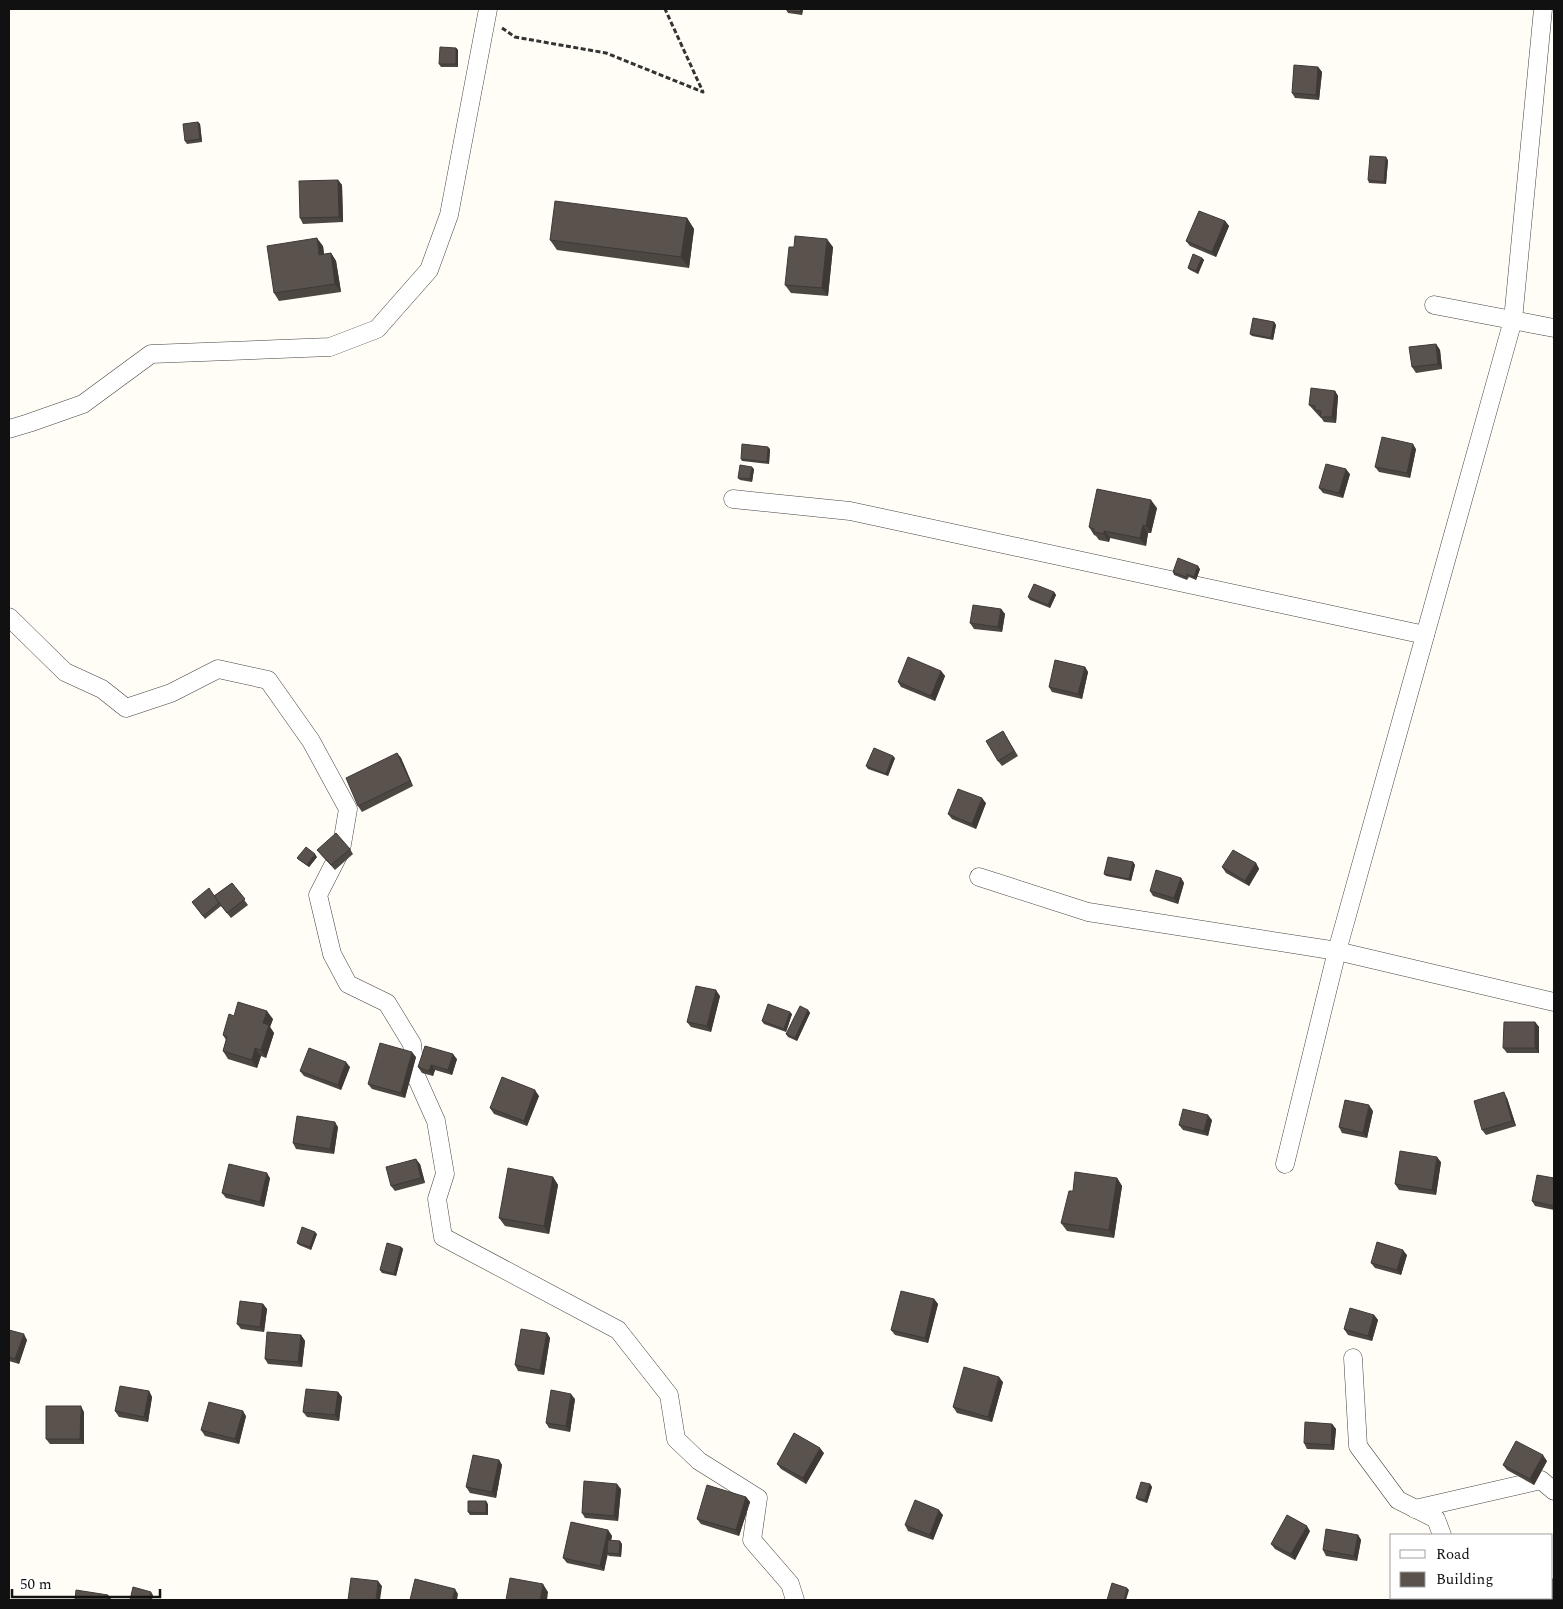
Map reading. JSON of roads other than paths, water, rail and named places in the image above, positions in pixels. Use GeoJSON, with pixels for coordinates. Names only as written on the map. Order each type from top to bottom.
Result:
{"type":"FeatureCollection","features":[{"type":"Feature","properties":{"kind":"street"},"geometry":{"type":"LineString","coordinates":[[1285,1164],[1337,951],[1513,320],[1543,9]]}},
{"type":"Feature","properties":{"kind":"street"},"geometry":{"type":"LineString","coordinates":[[9,429],[82,404],[151,354],[330,347],[377,329],[428,270],[449,215],[487,13]]}},
{"type":"Feature","properties":{"kind":"street"},"geometry":{"type":"LineString","coordinates":[[1434,305],[1554,328]]}},
{"type":"Feature","properties":{"kind":"street"},"geometry":{"type":"LineString","coordinates":[[733,499],[850,511],[1425,635]]}},
{"type":"Feature","properties":{"kind":"street"},"geometry":{"type":"LineString","coordinates":[[9,617],[65,672],[102,689],[126,708],[171,693],[218,669],[268,680],[311,741],[348,809],[342,850],[318,895],[332,954],[348,984],[387,1003],[412,1044],[415,1074],[436,1121],[445,1174],[437,1199],[443,1237],[618,1330],[669,1395],[676,1439],[699,1461],[758,1498],[752,1540],[790,1584],[795,1600]]}},
{"type":"Feature","properties":{"kind":"street"},"geometry":{"type":"LineString","coordinates":[[979,876],[1088,912],[1337,951],[1554,1002]]}},
{"type":"Feature","properties":{"kind":"street"},"geometry":{"type":"LineString","coordinates":[[1352,1358],[1358,1446],[1398,1500],[1436,1519],[1442,1534]]}},
{"type":"Feature","properties":{"kind":"street"},"geometry":{"type":"LineString","coordinates":[[1415,1509],[1541,1480],[1554,1490]]}}]}
